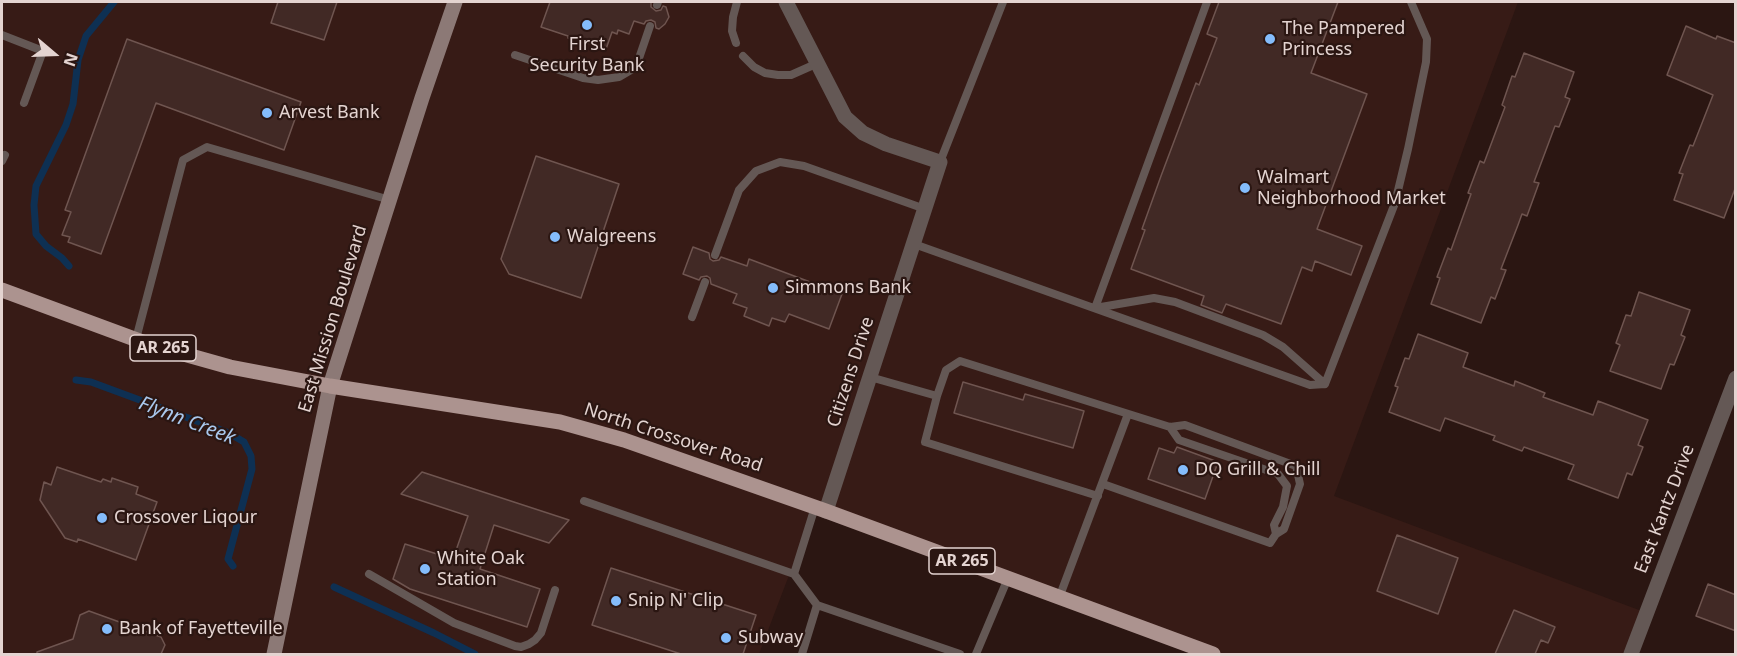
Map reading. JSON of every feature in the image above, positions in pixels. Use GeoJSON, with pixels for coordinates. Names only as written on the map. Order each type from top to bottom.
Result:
{"type":"FeatureCollection","features":[{"type":"Feature","properties":{"kind":"main road","name":"East Mission Boulevard"},"geometry":{"type":"LineString","coordinates":[[274,654],[330,386],[426,87],[456,2]]}},
{"type":"Feature","properties":{"kind":"main road","name":"North Crossover Road"},"geometry":{"type":"LineString","coordinates":[[2,290],[136,339],[230,367],[330,386],[560,422],[624,440],[821,509],[1213,654]]}},
{"type":"Feature","properties":{"kind":"street"},"geometry":{"type":"LineString","coordinates":[[786,2],[845,117],[863,133],[886,144],[940,162]]}},
{"type":"Feature","properties":{"kind":"street","name":"Citizens Drive"},"geometry":{"type":"LineString","coordinates":[[821,509],[870,377],[940,162]]}},
{"type":"Feature","properties":{"kind":"street","name":"East Kantz Drive"},"geometry":{"type":"LineString","coordinates":[[1632,654],[1736,378]]}},
{"type":"Feature","properties":{"kind":"lane"},"geometry":{"type":"LineString","coordinates":[[735,43],[732,31],[737,2]]}},
{"type":"Feature","properties":{"kind":"lane"},"geometry":{"type":"LineString","coordinates":[[940,162],[1003,2]]}},
{"type":"Feature","properties":{"kind":"lane"},"geometry":{"type":"LineString","coordinates":[[1095,308],[1207,2]]}},
{"type":"Feature","properties":{"kind":"lane"},"geometry":{"type":"LineString","coordinates":[[1324,384],[1395,203],[1408,149],[1426,62],[1427,39],[1411,2]]}},
{"type":"Feature","properties":{"kind":"lane"},"geometry":{"type":"LineString","coordinates":[[515,55],[582,78],[598,80],[619,77],[636,67],[650,26]]}},
{"type":"Feature","properties":{"kind":"lane"},"geometry":{"type":"LineString","coordinates":[[2,35],[43,51],[24,103]]}},
{"type":"Feature","properties":{"kind":"lane"},"geometry":{"type":"LineString","coordinates":[[743,56],[753,67],[765,73],[778,75],[790,75],[818,63]]}},
{"type":"Feature","properties":{"kind":"lane"},"geometry":{"type":"LineString","coordinates":[[136,339],[183,160],[207,147],[390,200]]}},
{"type":"Feature","properties":{"kind":"lane"},"geometry":{"type":"LineString","coordinates":[[715,255],[739,190],[756,171],[780,162],[804,166],[925,209]]}},
{"type":"Feature","properties":{"kind":"lane"},"geometry":{"type":"LineString","coordinates":[[914,244],[1310,385],[1324,384]]}},
{"type":"Feature","properties":{"kind":"lane"},"geometry":{"type":"LineString","coordinates":[[692,317],[705,282]]}},
{"type":"Feature","properties":{"kind":"lane"},"geometry":{"type":"LineString","coordinates":[[1095,308],[1154,298],[1175,302],[1263,335],[1283,347],[1324,384]]}},
{"type":"Feature","properties":{"kind":"lane"},"geometry":{"type":"LineString","coordinates":[[1098,496],[925,442],[946,370],[960,361],[1170,427],[1185,425],[1296,466],[1300,484],[1284,530],[1276,534],[1270,543],[1102,484]]}},
{"type":"Feature","properties":{"kind":"lane"},"geometry":{"type":"LineString","coordinates":[[870,377],[937,396]]}},
{"type":"Feature","properties":{"kind":"lane"},"geometry":{"type":"LineString","coordinates":[[1059,598],[1128,414]]}},
{"type":"Feature","properties":{"kind":"lane"},"geometry":{"type":"LineString","coordinates":[[1170,427],[1179,440],[1278,474],[1287,486],[1283,507],[1274,525],[1276,534]]}},
{"type":"Feature","properties":{"kind":"lane"},"geometry":{"type":"LineString","coordinates":[[584,501],[794,574],[817,605],[960,654]]}},
{"type":"Feature","properties":{"kind":"lane"},"geometry":{"type":"LineString","coordinates":[[794,574],[821,509]]}},
{"type":"Feature","properties":{"kind":"lane"},"geometry":{"type":"LineString","coordinates":[[369,574],[454,623],[514,646],[529,644],[541,633],[555,590]]}},
{"type":"Feature","properties":{"kind":"lane"},"geometry":{"type":"LineString","coordinates":[[976,654],[1008,578]]}},
{"type":"Feature","properties":{"kind":"lane"},"geometry":{"type":"LineString","coordinates":[[802,654],[817,605]]}},
{"type":"Feature","properties":{"kind":"shaded area"},"geometry":{"type":"Polygon","coordinates":[[[2,2],[1518,2],[1334,496],[1647,613],[1631,654],[1213,654],[815,507],[759,654],[2,654],[2,2]]]}},
{"type":"Feature","properties":{"kind":"building"},"geometry":{"type":"Polygon","coordinates":[[[278,2],[337,2],[324,40],[271,23],[278,2]]]}},
{"type":"Feature","properties":{"kind":"building","name":"First Security Bank"},"geometry":{"type":"Polygon","coordinates":[[[550,2],[651,2],[651,7],[656,11],[661,10],[663,6],[666,7],[669,17],[659,29],[651,20],[644,24],[634,21],[629,34],[618,30],[617,34],[612,32],[606,49],[588,43],[587,45],[541,27],[550,2]]]}},
{"type":"Feature","properties":{"kind":"building","name":"Walmart Neighborhood Market"},"geometry":{"type":"Polygon","coordinates":[[[1219,2],[1338,2],[1311,73],[1367,94],[1317,229],[1362,246],[1351,275],[1315,261],[1312,271],[1302,267],[1281,324],[1226,304],[1222,313],[1201,305],[1204,296],[1131,269],[1145,230],[1142,229],[1161,176],[1196,83],[1199,85],[1217,38],[1207,34],[1219,2]]]}},
{"type":"Feature","properties":{"kind":"building"},"geometry":{"type":"Polygon","coordinates":[[[1686,26],[1716,39],[1717,36],[1736,43],[1736,186],[1724,218],[1674,200],[1683,174],[1679,173],[1690,145],[1693,146],[1713,95],[1667,75],[1686,26]]]}},
{"type":"Feature","properties":{"kind":"building"},"geometry":{"type":"Polygon","coordinates":[[[127,39],[301,102],[284,150],[156,103],[101,254],[68,242],[70,237],[62,235],[71,212],[65,210],[127,39]]]}},
{"type":"Feature","properties":{"kind":"building"},"geometry":{"type":"Polygon","coordinates":[[[1524,53],[1574,72],[1565,97],[1570,99],[1559,127],[1555,126],[1534,182],[1539,183],[1527,216],[1522,214],[1501,269],[1506,270],[1495,299],[1491,297],[1481,323],[1431,304],[1440,278],[1437,277],[1448,248],[1451,250],[1471,194],[1468,193],[1480,161],[1484,163],[1505,107],[1502,105],[1512,76],[1515,77],[1524,53]]]}},
{"type":"Feature","properties":{"kind":"building","name":"Walgreens"},"geometry":{"type":"Polygon","coordinates":[[[536,156],[619,184],[581,298],[509,274],[501,259],[536,156]]]}},
{"type":"Feature","properties":{"kind":"building","name":"Simmons Bank"},"geometry":{"type":"Polygon","coordinates":[[[693,247],[709,253],[713,261],[721,257],[747,266],[749,259],[842,294],[829,329],[789,314],[785,322],[772,318],[769,326],[744,316],[747,308],[733,303],[737,294],[711,284],[707,276],[699,280],[683,274],[693,247]]]}},
{"type":"Feature","properties":{"kind":"building"},"geometry":{"type":"Polygon","coordinates":[[[1639,292],[1690,310],[1681,335],[1685,337],[1674,365],[1670,364],[1661,389],[1610,371],[1620,345],[1616,343],[1626,315],[1631,316],[1639,292]]]}},
{"type":"Feature","properties":{"kind":"building"},"geometry":{"type":"Polygon","coordinates":[[[1418,334],[1468,353],[1463,367],[1514,386],[1515,381],[1545,393],[1543,397],[1593,415],[1598,401],[1648,420],[1638,445],[1643,447],[1632,475],[1627,473],[1618,498],[1568,479],[1574,465],[1524,447],[1522,451],[1493,440],[1495,436],[1445,418],[1440,431],[1389,412],[1405,358],[1409,359],[1418,334]]]}},
{"type":"Feature","properties":{"kind":"building"},"geometry":{"type":"Polygon","coordinates":[[[963,382],[1023,400],[1025,394],[1084,411],[1073,448],[954,413],[963,382]]]}},
{"type":"Feature","properties":{"kind":"building","name":"DQ Grill & Chill"},"geometry":{"type":"Polygon","coordinates":[[[1177,447],[1218,462],[1205,499],[1148,479],[1159,448],[1174,453],[1177,447]]]}},
{"type":"Feature","properties":{"kind":"building","name":"Crossover Liqour"},"geometry":{"type":"Polygon","coordinates":[[[57,467],[101,482],[103,479],[111,482],[112,478],[138,487],[136,494],[157,502],[136,560],[78,539],[77,542],[65,538],[40,500],[44,482],[51,485],[57,467]]]}},
{"type":"Feature","properties":{"kind":"building"},"geometry":{"type":"Polygon","coordinates":[[[422,472],[569,520],[549,543],[494,525],[480,569],[540,589],[527,627],[410,589],[393,579],[405,544],[453,559],[468,516],[401,494],[422,472]]]}},
{"type":"Feature","properties":{"kind":"building"},"geometry":{"type":"Polygon","coordinates":[[[1397,535],[1458,558],[1438,614],[1377,591],[1397,535]]]}},
{"type":"Feature","properties":{"kind":"building"},"geometry":{"type":"Polygon","coordinates":[[[611,568],[756,615],[743,654],[681,654],[592,625],[611,568]]]}},
{"type":"Feature","properties":{"kind":"building"},"geometry":{"type":"Polygon","coordinates":[[[1708,584],[1736,595],[1736,631],[1696,616],[1708,584]]]}},
{"type":"Feature","properties":{"kind":"building"},"geometry":{"type":"Polygon","coordinates":[[[1514,610],[1555,627],[1548,643],[1541,640],[1535,654],[1495,654],[1514,610]]]}},
{"type":"Feature","properties":{"kind":"building","name":"Bank of Fayetteville"},"geometry":{"type":"Polygon","coordinates":[[[89,611],[161,637],[165,645],[161,654],[37,654],[37,652],[73,639],[80,615],[89,611]]]}},
{"type":"Feature","properties":{"kind":"waterway","name":"Flynn Creek"},"geometry":{"type":"LineString","coordinates":[[69,266],[36,234],[34,205],[36,186],[66,125],[73,104],[78,60],[86,36],[114,2]]}},
{"type":"Feature","properties":{"kind":"waterway","name":"Flynn Creek"},"geometry":{"type":"LineString","coordinates":[[76,380],[91,382],[229,433],[244,442],[251,456],[252,469],[228,559],[233,566]]}},
{"type":"Feature","properties":{"kind":"waterway","name":"Flynn Creek"},"geometry":{"type":"LineString","coordinates":[[334,587],[475,654]]}},
{"type":"Feature","properties":{"kind":"place","name":"First Security Bank"},"geometry":{"type":"Point","coordinates":[587,25]}},
{"type":"Feature","properties":{"kind":"place","name":"The Pampered Princess"},"geometry":{"type":"Point","coordinates":[1270,39]}},
{"type":"Feature","properties":{"kind":"place","name":"Arvest Bank"},"geometry":{"type":"Point","coordinates":[267,113]}},
{"type":"Feature","properties":{"kind":"place","name":"Walmart Neighborhood Market"},"geometry":{"type":"Point","coordinates":[1245,188]}},
{"type":"Feature","properties":{"kind":"place","name":"Walgreens"},"geometry":{"type":"Point","coordinates":[555,237]}},
{"type":"Feature","properties":{"kind":"place","name":"Simmons Bank"},"geometry":{"type":"Point","coordinates":[773,288]}},
{"type":"Feature","properties":{"kind":"place","name":"DQ Grill & Chill"},"geometry":{"type":"Point","coordinates":[1183,470]}},
{"type":"Feature","properties":{"kind":"place","name":"Crossover Liqour"},"geometry":{"type":"Point","coordinates":[102,518]}},
{"type":"Feature","properties":{"kind":"place","name":"White Oak Station"},"geometry":{"type":"Point","coordinates":[425,569]}},
{"type":"Feature","properties":{"kind":"place","name":"Snip N' Clip"},"geometry":{"type":"Point","coordinates":[616,601]}},
{"type":"Feature","properties":{"kind":"place","name":"Bank of Fayetteville"},"geometry":{"type":"Point","coordinates":[107,629]}},
{"type":"Feature","properties":{"kind":"place","name":"Subway"},"geometry":{"type":"Point","coordinates":[726,638]}}]}
